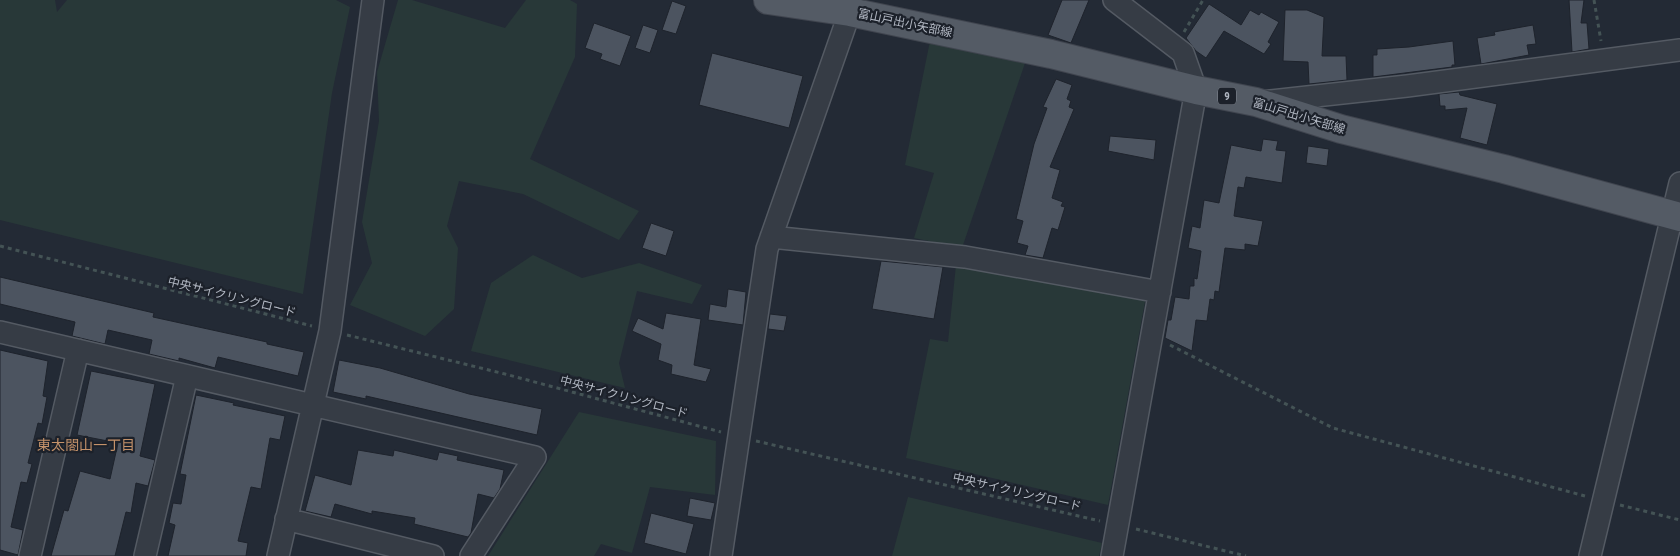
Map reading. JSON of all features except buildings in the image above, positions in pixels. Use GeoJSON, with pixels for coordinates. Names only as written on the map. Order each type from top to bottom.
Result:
{"type":"FeatureCollection","features":[{"type":"Feature","properties":{"kind":"main road","name":"富山戸出小矢部線"},"geometry":{"type":"LineString","coordinates":[[768,0],[852,6],[1196,90],[1256,102],[1341,129],[1494,166],[1676,216]]}},
{"type":"Feature","properties":{"kind":"street"},"geometry":{"type":"LineString","coordinates":[[278,556],[330,331],[373,0]]}},
{"type":"Feature","properties":{"kind":"street"},"geometry":{"type":"LineString","coordinates":[[1112,556],[1196,90],[1183,53],[1114,0]]}},
{"type":"Feature","properties":{"kind":"street"},"geometry":{"type":"LineString","coordinates":[[721,556],[767,249],[852,6]]}},
{"type":"Feature","properties":{"kind":"street"},"geometry":{"type":"LineString","coordinates":[[1256,102],[1407,86],[1680,50]]}},
{"type":"Feature","properties":{"kind":"street"},"geometry":{"type":"LineString","coordinates":[[1590,556],[1676,216],[1680,183]]}},
{"type":"Feature","properties":{"kind":"street"},"geometry":{"type":"LineString","coordinates":[[771,237],[965,257],[1160,292]]}},
{"type":"Feature","properties":{"kind":"street"},"geometry":{"type":"LineString","coordinates":[[0,332],[536,457],[471,556]]}},
{"type":"Feature","properties":{"kind":"street"},"geometry":{"type":"LineString","coordinates":[[30,556],[78,350]]}},
{"type":"Feature","properties":{"kind":"street"},"geometry":{"type":"LineString","coordinates":[[145,556],[187,376]]}},
{"type":"Feature","properties":{"kind":"street"},"geometry":{"type":"LineString","coordinates":[[286,520],[433,556]]}},
{"type":"Feature","properties":{"kind":"path"},"geometry":{"type":"LineString","coordinates":[[1175,47],[1203,0]]}},
{"type":"Feature","properties":{"kind":"path"},"geometry":{"type":"LineString","coordinates":[[1594,0],[1605,59]]}},
{"type":"Feature","properties":{"kind":"path","name":"中央サイクリングロード"},"geometry":{"type":"LineString","coordinates":[[0,246],[504,374],[738,437],[1118,524],[1246,556]]}},
{"type":"Feature","properties":{"kind":"path"},"geometry":{"type":"LineString","coordinates":[[1152,336],[1333,428],[1680,520]]}},
{"type":"Feature","properties":{"kind":"shaded area"},"geometry":{"type":"Polygon","coordinates":[[[0,0],[55,0],[57,12],[67,0],[336,0],[350,7],[332,93],[303,294],[0,220],[0,0]]]}},
{"type":"Feature","properties":{"kind":"shaded area"},"geometry":{"type":"Polygon","coordinates":[[[398,0],[412,0],[505,28],[526,0],[570,0],[577,4],[575,57],[530,159],[639,211],[619,240],[523,194],[459,181],[447,226],[458,248],[454,309],[425,336],[350,305],[372,263],[362,222],[379,121],[377,72],[398,0]]]}},
{"type":"Feature","properties":{"kind":"shaded area"},"geometry":{"type":"Polygon","coordinates":[[[930,41],[1025,63],[962,248],[914,238],[934,173],[905,165],[930,41]]]}},
{"type":"Feature","properties":{"kind":"shaded area"},"geometry":{"type":"Polygon","coordinates":[[[533,255],[582,278],[639,263],[702,285],[692,304],[637,291],[619,363],[625,388],[471,351],[491,283],[533,255]]]}},
{"type":"Feature","properties":{"kind":"shaded area"},"geometry":{"type":"Polygon","coordinates":[[[956,265],[1146,296],[1108,505],[906,458],[930,339],[948,342],[956,265]]]}},
{"type":"Feature","properties":{"kind":"shaded area"},"geometry":{"type":"Polygon","coordinates":[[[579,412],[716,441],[715,495],[650,487],[632,553],[601,544],[594,556],[488,556],[579,412]]]}},
{"type":"Feature","properties":{"kind":"shaded area"},"geometry":{"type":"Polygon","coordinates":[[[908,497],[1102,543],[1099,556],[892,556],[908,497]]]}},
{"type":"Feature","properties":{"kind":"district","name":"東太閤山一丁目"},"geometry":{"type":"Point","coordinates":[86,445]}}]}
